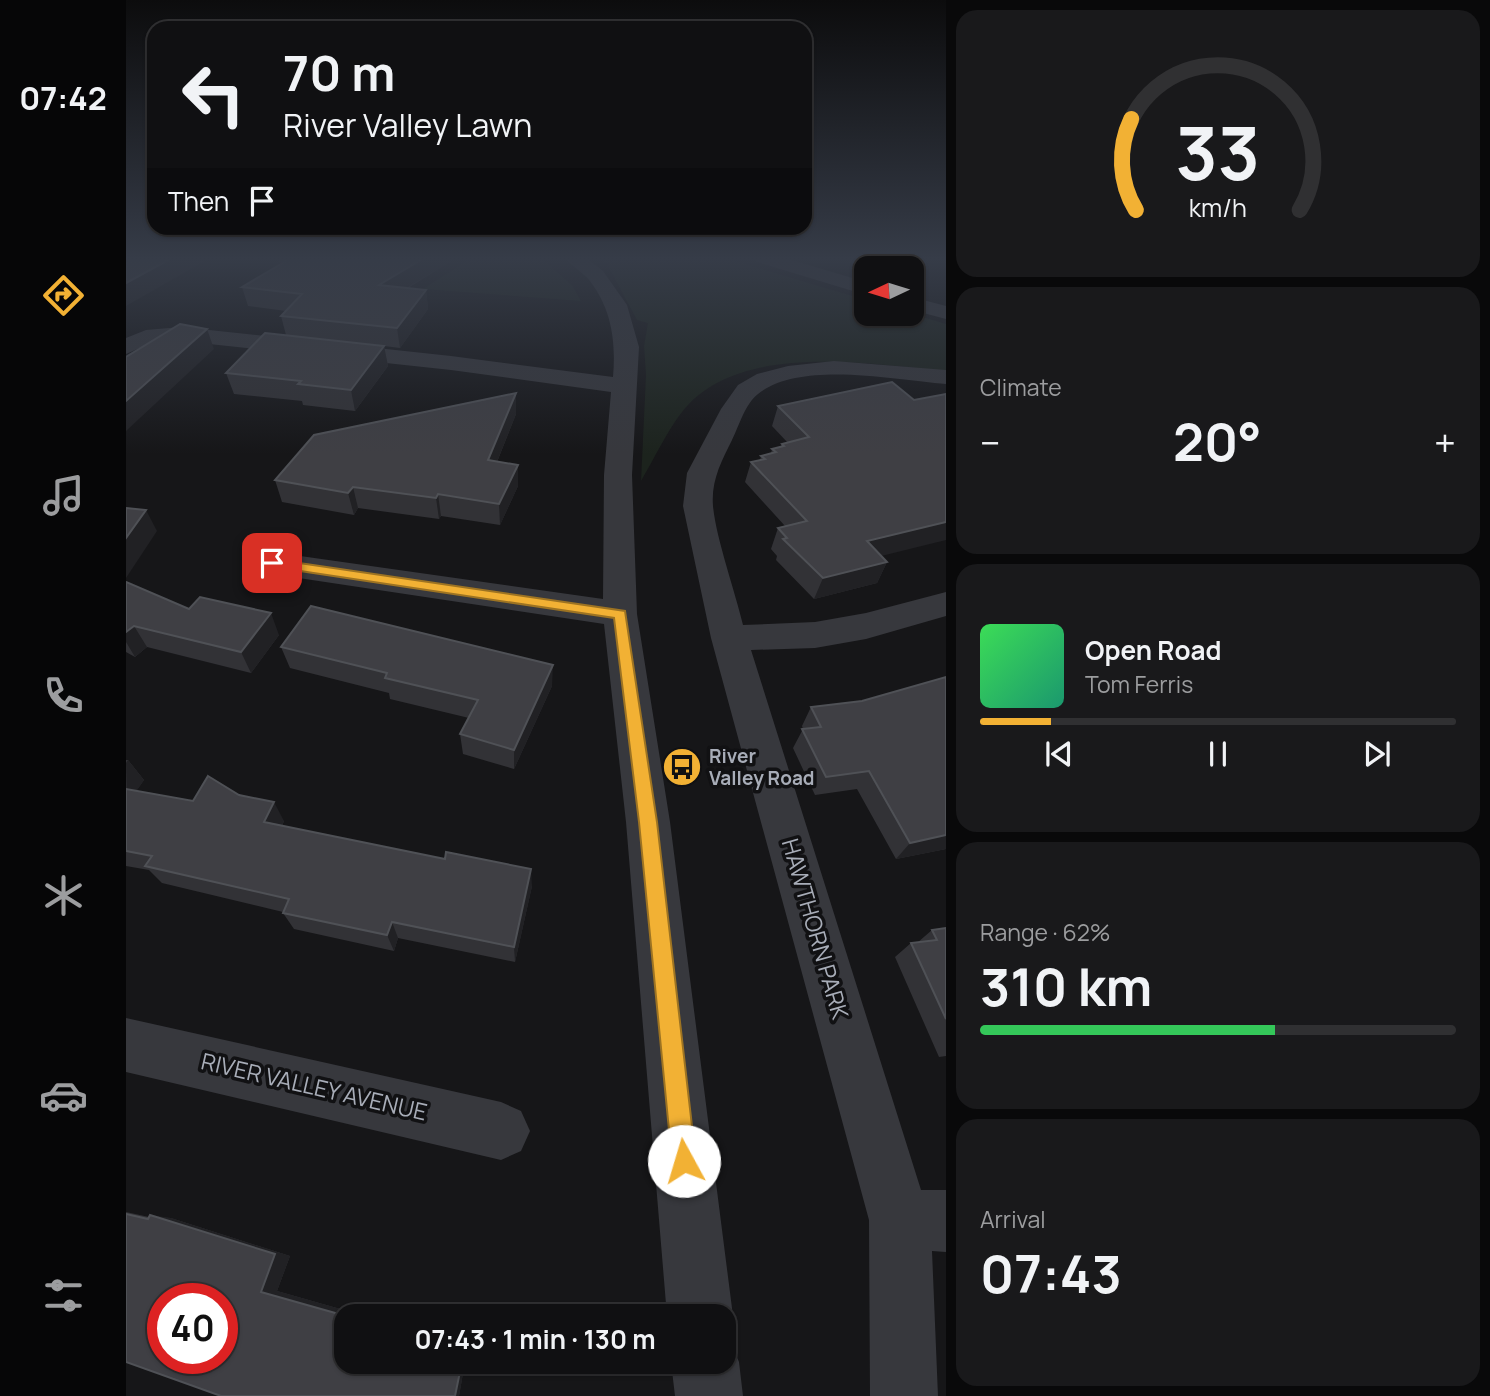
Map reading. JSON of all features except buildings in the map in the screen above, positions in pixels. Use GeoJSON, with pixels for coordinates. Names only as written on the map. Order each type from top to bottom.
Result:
{"type":"FeatureCollection","features":[{"type":"Feature","properties":{"kind":"street"},"geometry":{"type":"LineString","coordinates":[[621,323],[627,347],[622,386],[618,475],[620,614],[648,822],[699,1304]]}},
{"type":"Feature","properties":{"kind":"street"},"geometry":{"type":"LineString","coordinates":[[126,347],[146,337],[181,334],[451,363],[622,386]]}},
{"type":"Feature","properties":{"kind":"street","name":"HAWTHORN PARK"},"geometry":{"type":"LineString","coordinates":[[904,1396],[923,1221],[729,638],[698,506],[701,473],[747,390],[766,379],[834,368],[946,377]]}},
{"type":"Feature","properties":{"kind":"street"},"geometry":{"type":"LineString","coordinates":[[272,563],[620,614]]}},
{"type":"Feature","properties":{"kind":"street"},"geometry":{"type":"LineString","coordinates":[[729,638],[815,635],[866,626],[946,604]]}},
{"type":"Feature","properties":{"kind":"street","name":"RIVER VALLEY AVENUE"},"geometry":{"type":"LineString","coordinates":[[126,1045],[501,1131]]}},
{"type":"Feature","properties":{"kind":"street"},"geometry":{"type":"LineString","coordinates":[[706,1374],[709,1396]]}},
{"type":"Feature","properties":{"kind":"shaded area"},"geometry":{"type":"Polygon","coordinates":[[[648,323],[854,323],[854,326],[946,324],[946,371],[880,364],[805,362],[769,366],[735,375],[706,390],[682,412],[641,481],[646,375],[644,346],[648,323]]]}},
{"type":"Feature","properties":{"kind":"place","name":"River Valley Road"},"geometry":{"type":"Point","coordinates":[682,767]}},
{"type":"Feature","properties":{"kind":"route"},"geometry":{"type":"LineString","coordinates":[[272,563],[620,614],[648,822],[684,1161]]}}]}
